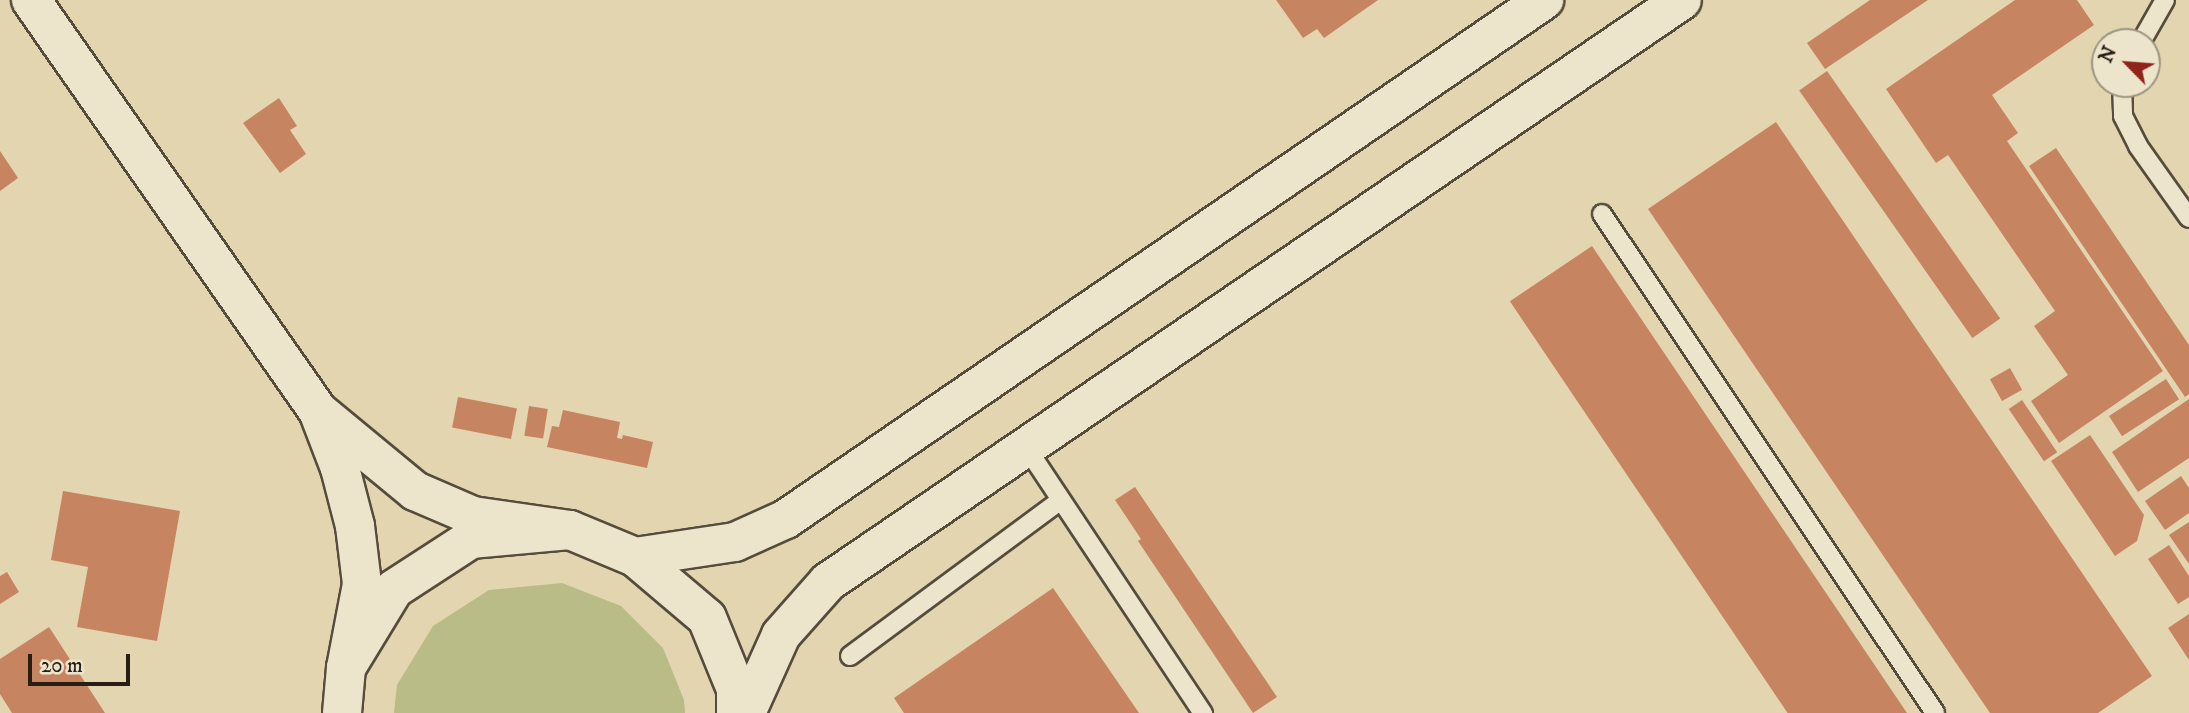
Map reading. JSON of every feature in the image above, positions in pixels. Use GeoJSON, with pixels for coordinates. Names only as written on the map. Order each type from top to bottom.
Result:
{"type":"FeatureCollection","features":[{"type":"Feature","properties":{"kind":"street"},"geometry":{"type":"LineString","coordinates":[[31,0],[318,411],[369,457],[415,491],[473,516],[570,530],[635,557],[706,618],[736,689],[736,713]]}},
{"type":"Feature","properties":{"kind":"street"},"geometry":{"type":"LineString","coordinates":[[635,557],[736,542],[786,519],[1544,0]]}},
{"type":"Feature","properties":{"kind":"street"},"geometry":{"type":"LineString","coordinates":[[747,713],[781,635],[828,582],[1682,0]]}},
{"type":"Feature","properties":{"kind":"street"},"geometry":{"type":"LineString","coordinates":[[318,411],[340,468],[352,514],[362,583],[346,667],[342,713]]}},
{"type":"Feature","properties":{"kind":"street"},"geometry":{"type":"LineString","coordinates":[[346,667],[394,589],[471,539],[570,530]]}},
{"type":"Feature","properties":{"kind":"lane"},"geometry":{"type":"LineString","coordinates":[[2149,28],[2165,0]]}},
{"type":"Feature","properties":{"kind":"lane"},"geometry":{"type":"LineString","coordinates":[[2122,98],[2123,116],[2138,146],[2189,218]]}},
{"type":"Feature","properties":{"kind":"lane"},"geometry":{"type":"LineString","coordinates":[[1602,214],[1935,713]]}},
{"type":"Feature","properties":{"kind":"lane"},"geometry":{"type":"LineString","coordinates":[[1026,447],[1203,713]]}},
{"type":"Feature","properties":{"kind":"lane"},"geometry":{"type":"LineString","coordinates":[[850,656],[1061,500]]}},
{"type":"Feature","properties":{"kind":"green space"},"geometry":{"type":"Polygon","coordinates":[[[562,583],[621,606],[663,648],[684,700],[685,713],[394,713],[397,685],[433,626],[489,590],[562,583]]]}},
{"type":"Feature","properties":{"kind":"building"},"geometry":{"type":"Polygon","coordinates":[[[1276,0],[1378,0],[1324,38],[1317,29],[1303,38],[1276,0]]]}},
{"type":"Feature","properties":{"kind":"building"},"geometry":{"type":"Polygon","coordinates":[[[1870,0],[1928,0],[1825,69],[1807,43],[1870,0]]]}},
{"type":"Feature","properties":{"kind":"building"},"geometry":{"type":"Polygon","coordinates":[[[2015,0],[2077,0],[2094,25],[1992,95],[2018,133],[2007,141],[2163,371],[2059,443],[2031,401],[2068,375],[2034,326],[2055,311],[1948,155],[1936,163],[1886,89],[2015,0]]]}},
{"type":"Feature","properties":{"kind":"building"},"geometry":{"type":"Polygon","coordinates":[[[1827,71],[2000,318],[1972,338],[1799,91],[1827,71]]]}},
{"type":"Feature","properties":{"kind":"building"},"geometry":{"type":"Polygon","coordinates":[[[279,98],[297,126],[290,130],[306,154],[280,173],[243,123],[279,98]]]}},
{"type":"Feature","properties":{"kind":"building"},"geometry":{"type":"Polygon","coordinates":[[[1776,122],[2152,676],[2098,713],[1990,713],[1648,209],[1776,122]]]}},
{"type":"Feature","properties":{"kind":"building"},"geometry":{"type":"Polygon","coordinates":[[[2056,148],[2189,345],[2189,394],[2185,397],[2029,166],[2056,148]]]}},
{"type":"Feature","properties":{"kind":"building"},"geometry":{"type":"Polygon","coordinates":[[[0,151],[18,178],[0,191],[0,151]]]}},
{"type":"Feature","properties":{"kind":"building"},"geometry":{"type":"Polygon","coordinates":[[[1592,246],[1907,713],[1788,713],[1510,301],[1592,246]]]}},
{"type":"Feature","properties":{"kind":"building"},"geometry":{"type":"Polygon","coordinates":[[[2010,368],[2022,390],[2002,401],[1990,379],[2010,368]]]}},
{"type":"Feature","properties":{"kind":"building"},"geometry":{"type":"Polygon","coordinates":[[[2166,379],[2179,399],[2122,436],[2109,416],[2166,379]]]}},
{"type":"Feature","properties":{"kind":"building"},"geometry":{"type":"Polygon","coordinates":[[[458,397],[517,408],[511,439],[452,427],[458,397]]]}},
{"type":"Feature","properties":{"kind":"building"},"geometry":{"type":"Polygon","coordinates":[[[2189,399],[2189,458],[2138,492],[2112,452],[2189,399]]]}},
{"type":"Feature","properties":{"kind":"building"},"geometry":{"type":"Polygon","coordinates":[[[2022,400],[2057,452],[2044,461],[2009,409],[2022,400]]]}},
{"type":"Feature","properties":{"kind":"building"},"geometry":{"type":"Polygon","coordinates":[[[529,406],[548,409],[543,439],[524,436],[529,406]]]}},
{"type":"Feature","properties":{"kind":"building"},"geometry":{"type":"Polygon","coordinates":[[[563,410],[620,422],[617,438],[622,439],[623,435],[653,442],[647,468],[547,447],[552,426],[559,427],[563,410]]]}},
{"type":"Feature","properties":{"kind":"building"},"geometry":{"type":"Polygon","coordinates":[[[2090,435],[2144,515],[2137,541],[2115,556],[2051,461],[2090,435]]]}},
{"type":"Feature","properties":{"kind":"building"},"geometry":{"type":"Polygon","coordinates":[[[2181,476],[2189,488],[2189,513],[2165,530],[2145,501],[2181,476]]]}},
{"type":"Feature","properties":{"kind":"building"},"geometry":{"type":"Polygon","coordinates":[[[1135,487],[1277,697],[1253,713],[1138,541],[1141,539],[1115,500],[1135,487]]]}},
{"type":"Feature","properties":{"kind":"building"},"geometry":{"type":"Polygon","coordinates":[[[63,491],[180,511],[157,641],[77,627],[88,567],[51,560],[63,491]]]}},
{"type":"Feature","properties":{"kind":"building"},"geometry":{"type":"Polygon","coordinates":[[[2189,522],[2189,564],[2169,535],[2189,522]]]}},
{"type":"Feature","properties":{"kind":"building"},"geometry":{"type":"Polygon","coordinates":[[[2169,545],[2189,576],[2189,597],[2178,604],[2148,559],[2169,545]]]}},
{"type":"Feature","properties":{"kind":"building"},"geometry":{"type":"Polygon","coordinates":[[[7,572],[19,592],[0,604],[0,576],[7,572]]]}},
{"type":"Feature","properties":{"kind":"building"},"geometry":{"type":"Polygon","coordinates":[[[1053,588],[1139,713],[904,713],[894,698],[1053,588]]]}},
{"type":"Feature","properties":{"kind":"building"},"geometry":{"type":"Polygon","coordinates":[[[2189,614],[2189,660],[2168,628],[2189,614]]]}},
{"type":"Feature","properties":{"kind":"building"},"geometry":{"type":"Polygon","coordinates":[[[49,627],[105,713],[12,713],[0,694],[0,659],[49,627]]]}}]}
